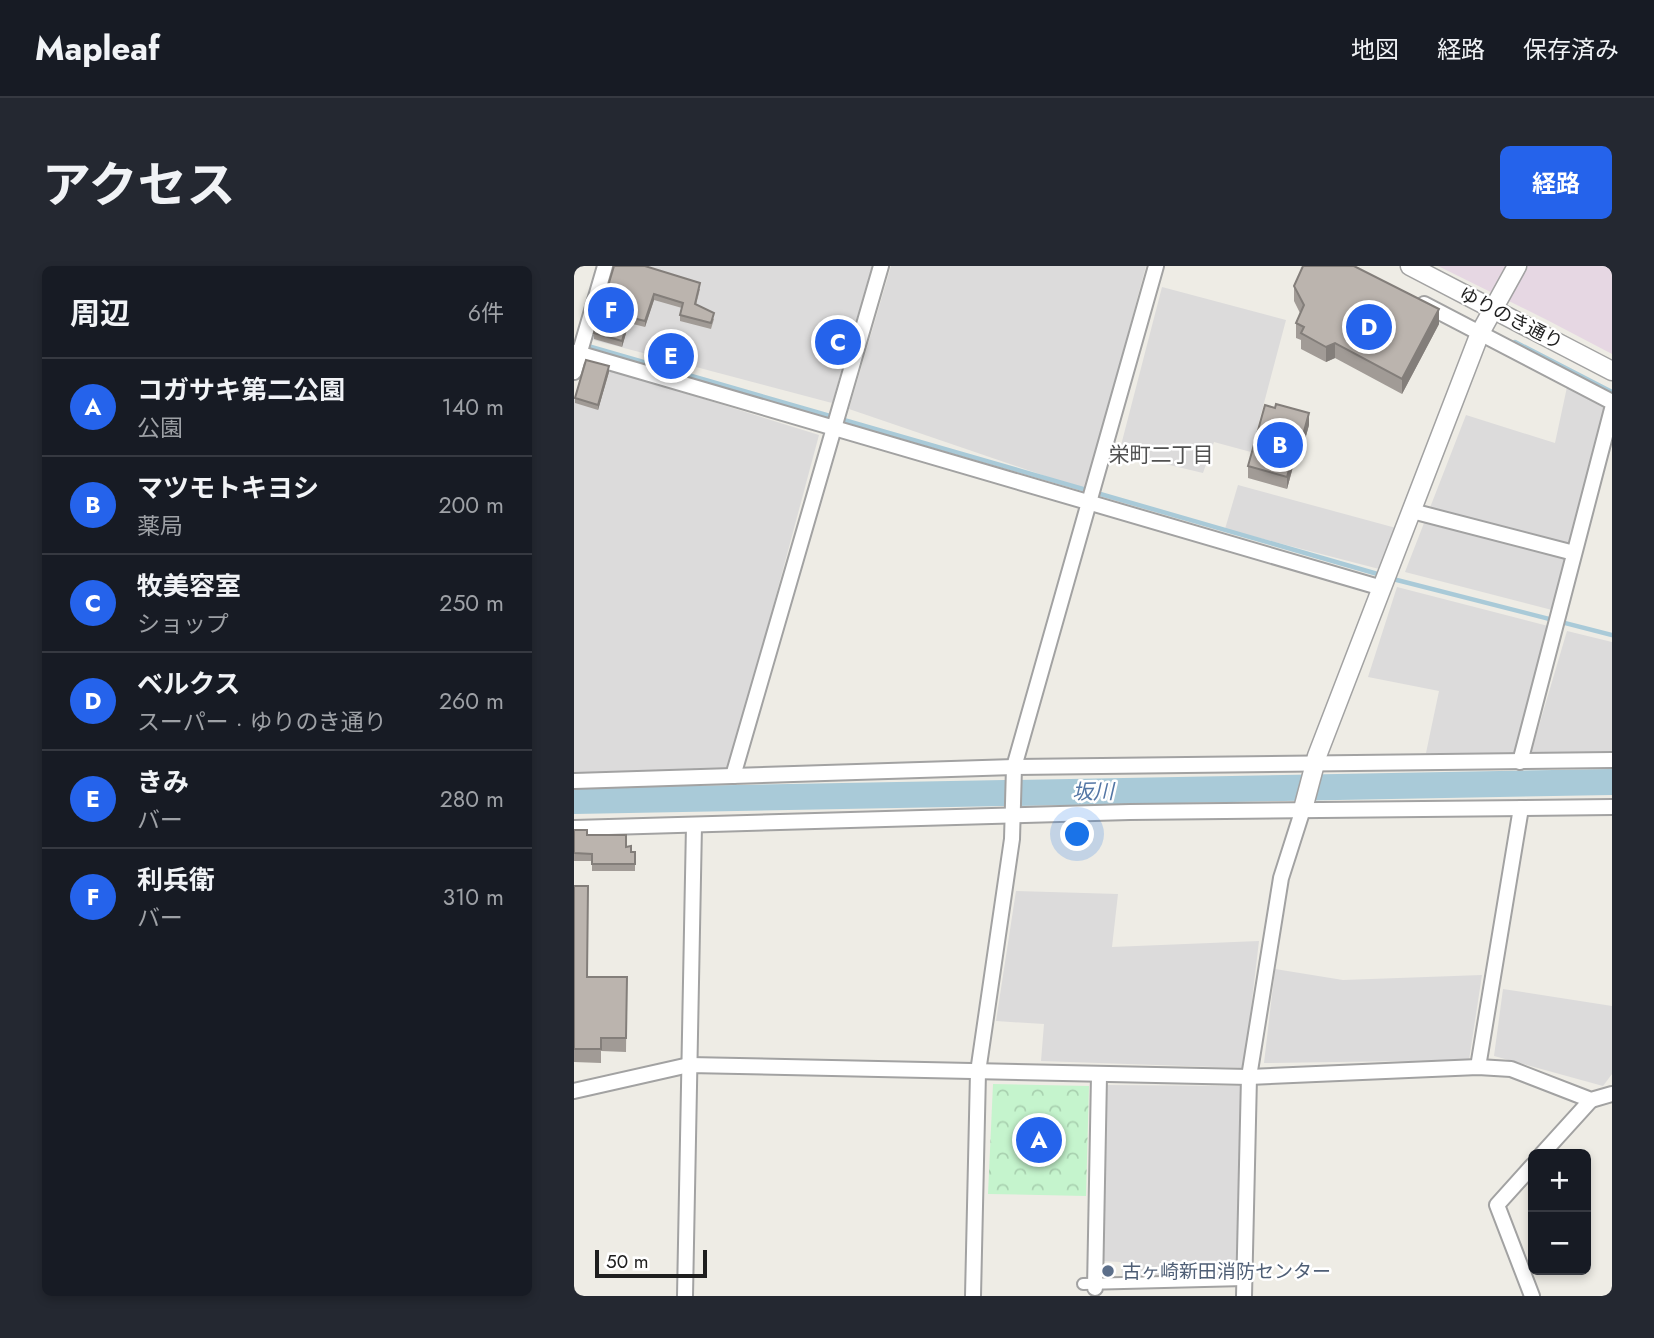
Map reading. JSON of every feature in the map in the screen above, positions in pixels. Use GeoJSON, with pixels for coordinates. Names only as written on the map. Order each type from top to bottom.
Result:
{"type":"FeatureCollection","features":[{"type":"Feature","properties":{"kind":"street"},"geometry":{"type":"LineString","coordinates":[[574,372],[605,266]]}},
{"type":"Feature","properties":{"kind":"street"},"geometry":{"type":"LineString","coordinates":[[733,776],[881,266]]}},
{"type":"Feature","properties":{"kind":"street"},"geometry":{"type":"LineString","coordinates":[[972,1296],[978,1072],[1014,816],[1014,767],[1156,266]]}},
{"type":"Feature","properties":{"kind":"street","name":"ゆりのき通り"},"geometry":{"type":"LineString","coordinates":[[1410,266],[1612,370]]}},
{"type":"Feature","properties":{"kind":"street"},"geometry":{"type":"LineString","coordinates":[[1244,1296],[1249,1077],[1282,878],[1315,767],[1385,580],[1480,333],[1517,266]]}},
{"type":"Feature","properties":{"kind":"street"},"geometry":{"type":"LineString","coordinates":[[1409,296],[1612,402]]}},
{"type":"Feature","properties":{"kind":"street"},"geometry":{"type":"LineString","coordinates":[[579,349],[1385,580]]}},
{"type":"Feature","properties":{"kind":"street"},"geometry":{"type":"LineString","coordinates":[[1520,762],[1612,409]]}},
{"type":"Feature","properties":{"kind":"street"},"geometry":{"type":"LineString","coordinates":[[1412,511],[1574,553]]}},
{"type":"Feature","properties":{"kind":"street"},"geometry":{"type":"LineString","coordinates":[[574,781],[1014,767],[1315,767],[1612,760]]}},
{"type":"Feature","properties":{"kind":"street"},"geometry":{"type":"LineString","coordinates":[[574,828],[1304,807],[1612,807]]}},
{"type":"Feature","properties":{"kind":"street"},"geometry":{"type":"LineString","coordinates":[[1478,1067],[1521,808]]}},
{"type":"Feature","properties":{"kind":"street"},"geometry":{"type":"LineString","coordinates":[[685,1296],[694,825]]}},
{"type":"Feature","properties":{"kind":"street"},"geometry":{"type":"LineString","coordinates":[[574,1091],[689,1065],[1099,1076],[1249,1077],[1478,1067],[1511,1069],[1591,1100]]}},
{"type":"Feature","properties":{"kind":"street"},"geometry":{"type":"LineString","coordinates":[[1099,1076],[1091,1285],[1245,1280]]}},
{"type":"Feature","properties":{"kind":"street"},"geometry":{"type":"LineString","coordinates":[[1547,1149],[1591,1100],[1612,1094]]}},
{"type":"Feature","properties":{"kind":"street"},"geometry":{"type":"LineString","coordinates":[[1528,1171],[1497,1205],[1532,1296]]}},
{"type":"Feature","properties":{"kind":"shaded area"},"geometry":{"type":"Polygon","coordinates":[[[611,266],[872,266],[832,403],[590,339],[611,266]]]}},
{"type":"Feature","properties":{"kind":"shaded area"},"geometry":{"type":"Polygon","coordinates":[[[891,266],[1146,266],[1086,490],[849,409],[891,266]]]}},
{"type":"Feature","properties":{"kind":"shaded area"},"geometry":{"type":"Polygon","coordinates":[[[1438,266],[1612,266],[1612,354],[1549,321],[1438,266]]]}},
{"type":"Feature","properties":{"kind":"shaded area"},"geometry":{"type":"Polygon","coordinates":[[[1162,287],[1286,320],[1251,452],[1214,442],[1203,473],[1119,453],[1162,287]]]}},
{"type":"Feature","properties":{"kind":"shaded area"},"geometry":{"type":"Polygon","coordinates":[[[585,362],[819,435],[729,771],[574,774],[574,399],[585,362]]]}},
{"type":"Feature","properties":{"kind":"shaded area"},"geometry":{"type":"Polygon","coordinates":[[[1567,387],[1607,405],[1552,610],[1405,572],[1466,415],[1555,443],[1567,387]]]}},
{"type":"Feature","properties":{"kind":"shaded area"},"geometry":{"type":"Polygon","coordinates":[[[1238,485],[1396,528],[1383,570],[1225,529],[1238,485]]]}},
{"type":"Feature","properties":{"kind":"shaded area"},"geometry":{"type":"Polygon","coordinates":[[[1397,587],[1548,626],[1515,755],[1426,753],[1439,691],[1368,677],[1397,587]]]}},
{"type":"Feature","properties":{"kind":"shaded area"},"geometry":{"type":"Polygon","coordinates":[[[1567,631],[1612,642],[1612,753],[1530,756],[1567,631]]]}},
{"type":"Feature","properties":{"kind":"shaded area"},"geometry":{"type":"Polygon","coordinates":[[[1016,891],[1118,894],[1112,947],[1259,941],[1244,1068],[1041,1061],[1044,1024],[996,1021],[1016,891]]]}},
{"type":"Feature","properties":{"kind":"shaded area"},"geometry":{"type":"Polygon","coordinates":[[[1275,969],[1343,980],[1482,975],[1469,1060],[1264,1063],[1275,969]]]}},
{"type":"Feature","properties":{"kind":"shaded area"},"geometry":{"type":"Polygon","coordinates":[[[1503,989],[1612,1006],[1612,1074],[1603,1086],[1494,1056],[1503,989]]]}},
{"type":"Feature","properties":{"kind":"shaded area"},"geometry":{"type":"Polygon","coordinates":[[[1104,1085],[1241,1086],[1237,1273],[1122,1276],[1121,1262],[1100,1261],[1104,1085]]]}},
{"type":"Feature","properties":{"kind":"green space"},"geometry":{"type":"Polygon","coordinates":[[[993,1084],[1089,1086],[1086,1196],[988,1194],[993,1084]]]}},
{"type":"Feature","properties":{"kind":"building"},"geometry":{"type":"Polygon","coordinates":[[[614,266],[645,266],[700,283],[695,304],[714,313],[711,323],[680,315],[683,303],[654,294],[645,321],[629,317],[622,341],[594,333],[614,266]]]}},
{"type":"Feature","properties":{"kind":"building"},"geometry":{"type":"Polygon","coordinates":[[[1303,266],[1354,266],[1439,309],[1402,379],[1335,343],[1326,347],[1301,333],[1304,327],[1296,323],[1304,305],[1294,286],[1303,266]]]}},
{"type":"Feature","properties":{"kind":"building"},"geometry":{"type":"Polygon","coordinates":[[[586,360],[609,366],[598,405],[575,398],[586,360]]]}},
{"type":"Feature","properties":{"kind":"building"},"geometry":{"type":"Polygon","coordinates":[[[1276,404],[1309,413],[1298,453],[1294,452],[1287,477],[1248,466],[1265,405],[1275,408],[1276,404]]]}},
{"type":"Feature","properties":{"kind":"building"},"geometry":{"type":"Polygon","coordinates":[[[574,830],[587,830],[587,835],[626,835],[626,847],[631,846],[631,852],[635,852],[635,864],[592,864],[592,854],[574,853],[574,830]]]}},
{"type":"Feature","properties":{"kind":"building"},"geometry":{"type":"Polygon","coordinates":[[[574,886],[588,886],[587,977],[627,977],[626,1038],[601,1038],[601,1049],[574,1049],[574,886]]]}},
{"type":"Feature","properties":{"kind":"waterway"},"geometry":{"type":"LineString","coordinates":[[574,342],[1381,575]]}},
{"type":"Feature","properties":{"kind":"waterway"},"geometry":{"type":"LineString","coordinates":[[1515,342],[1612,392]]}},
{"type":"Feature","properties":{"kind":"waterway"},"geometry":{"type":"LineString","coordinates":[[1389,578],[1612,635]]}},
{"type":"Feature","properties":{"kind":"waterway","name":"坂川"},"geometry":{"type":"LineString","coordinates":[[574,801],[1612,782]]}},
{"type":"Feature","properties":{"kind":"place","name":"利兵衛"},"geometry":{"type":"Point","coordinates":[611,310]}},
{"type":"Feature","properties":{"kind":"place","name":"ベルクス"},"geometry":{"type":"Point","coordinates":[1369,327]}},
{"type":"Feature","properties":{"kind":"place","name":"牧美容室"},"geometry":{"type":"Point","coordinates":[838,342]}},
{"type":"Feature","properties":{"kind":"place","name":"きみ"},"geometry":{"type":"Point","coordinates":[671,356]}},
{"type":"Feature","properties":{"kind":"place","name":"マツモトキヨシ"},"geometry":{"type":"Point","coordinates":[1280,445]}},
{"type":"Feature","properties":{"kind":"place","name":"コガサキ第二公園"},"geometry":{"type":"Point","coordinates":[1039,1140]}},
{"type":"Feature","properties":{"kind":"place","name":"古ヶ崎新田消防センター"},"geometry":{"type":"Point","coordinates":[1108,1271]}},
{"type":"Feature","properties":{"kind":"district","name":"栄町二丁目"},"geometry":{"type":"Point","coordinates":[1161,455]}}]}
